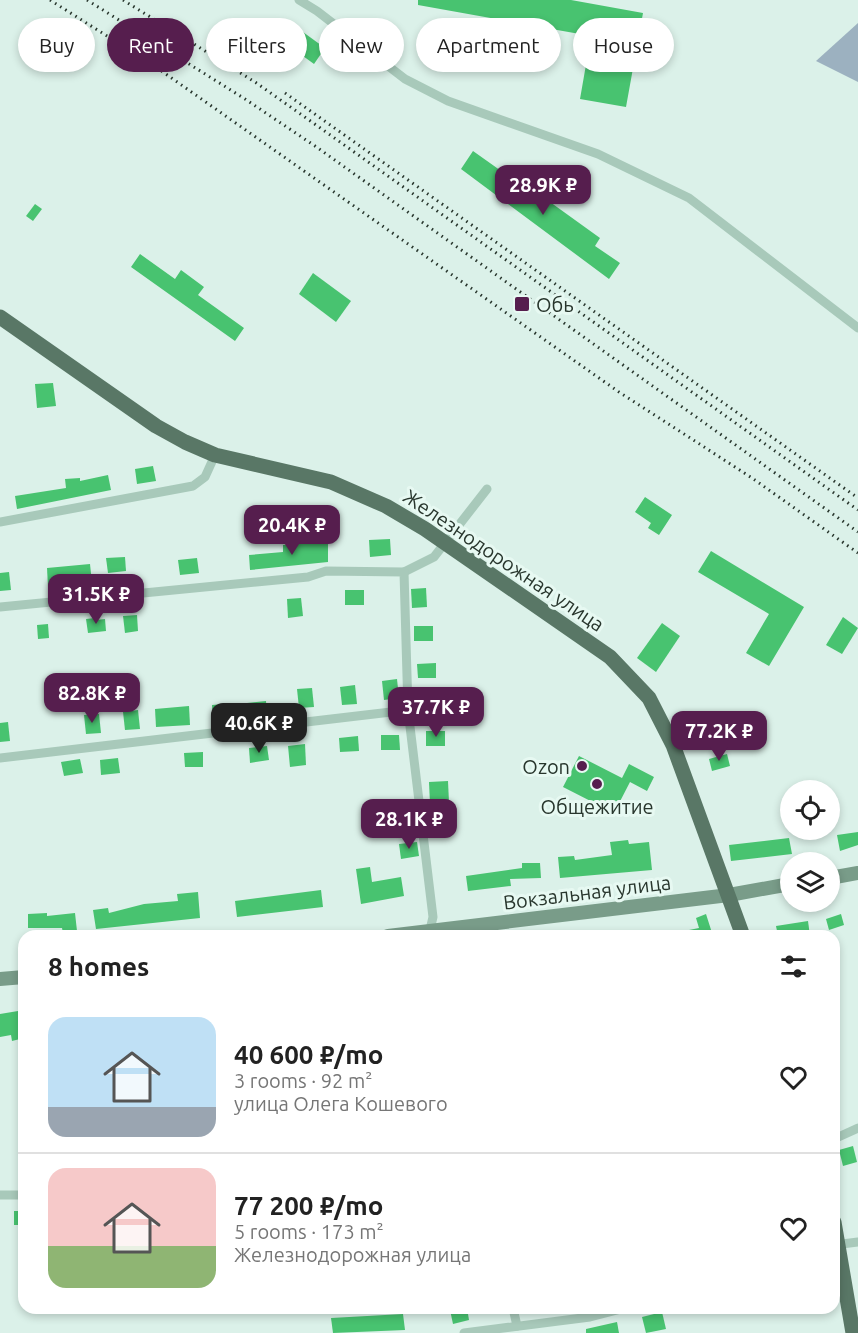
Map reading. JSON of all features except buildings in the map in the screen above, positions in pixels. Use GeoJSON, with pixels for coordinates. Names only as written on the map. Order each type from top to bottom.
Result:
{"type":"FeatureCollection","features":[{"type":"Feature","properties":{"kind":"main road","name":"Железнодорожная улица"},"geometry":{"type":"LineString","coordinates":[[0,317],[156,426],[215,455],[331,482],[386,506],[446,544],[610,657],[649,698],[674,745],[741,930]]}},
{"type":"Feature","properties":{"kind":"main road"},"geometry":{"type":"LineString","coordinates":[[840,1265],[853,1333]]}},
{"type":"Feature","properties":{"kind":"street"},"geometry":{"type":"LineString","coordinates":[[299,0],[317,11],[405,79],[448,101],[598,154],[689,198],[858,328]]}},
{"type":"Feature","properties":{"kind":"street"},"geometry":{"type":"LineString","coordinates":[[0,522],[194,486],[205,477],[215,455]]}},
{"type":"Feature","properties":{"kind":"street"},"geometry":{"type":"LineString","coordinates":[[0,608],[308,577],[326,571],[404,572],[434,557],[488,489]]}},
{"type":"Feature","properties":{"kind":"street"},"geometry":{"type":"LineString","coordinates":[[404,572],[408,710],[434,916],[430,930]]}},
{"type":"Feature","properties":{"kind":"street"},"geometry":{"type":"LineString","coordinates":[[0,758],[408,710]]}},
{"type":"Feature","properties":{"kind":"street"},"geometry":{"type":"LineString","coordinates":[[840,876],[858,873]]}},
{"type":"Feature","properties":{"kind":"street","name":"Вокзальная улица"},"geometry":{"type":"LineString","coordinates":[[459,930],[780,886]]}},
{"type":"Feature","properties":{"kind":"street"},"geometry":{"type":"LineString","coordinates":[[0,979],[18,978]]}},
{"type":"Feature","properties":{"kind":"street"},"geometry":{"type":"LineString","coordinates":[[840,1136],[858,1128]]}},
{"type":"Feature","properties":{"kind":"street"},"geometry":{"type":"LineString","coordinates":[[0,1195],[18,1195]]}},
{"type":"Feature","properties":{"kind":"street"},"geometry":{"type":"LineString","coordinates":[[840,1244],[858,1242]]}},
{"type":"Feature","properties":{"kind":"street"},"geometry":{"type":"LineString","coordinates":[[514,1314],[517,1326]]}},
{"type":"Feature","properties":{"kind":"street"},"geometry":{"type":"LineString","coordinates":[[464,1333],[602,1314]]}},
{"type":"Feature","properties":{"kind":"shaded area"},"geometry":{"type":"Polygon","coordinates":[[[858,23],[858,82],[816,61],[858,23]]]}},
{"type":"Feature","properties":{"kind":"railway"},"geometry":{"type":"LineString","coordinates":[[50,0],[153,65],[619,392],[752,478],[858,553]]}},
{"type":"Feature","properties":{"kind":"railway"},"geometry":{"type":"LineString","coordinates":[[87,0],[245,99],[315,146],[858,532]]}},
{"type":"Feature","properties":{"kind":"railway"},"geometry":{"type":"LineString","coordinates":[[123,0],[255,82],[858,510]]}},
{"type":"Feature","properties":{"kind":"railway"},"geometry":{"type":"LineString","coordinates":[[285,93],[858,498]]}},
{"type":"Feature","properties":{"kind":"place","name":"Обь"},"geometry":{"type":"Point","coordinates":[522,304]}},
{"type":"Feature","properties":{"kind":"place","name":"Ozon"},"geometry":{"type":"Point","coordinates":[582,766]}},
{"type":"Feature","properties":{"kind":"place","name":"Общежитие"},"geometry":{"type":"Point","coordinates":[597,784]}}]}
